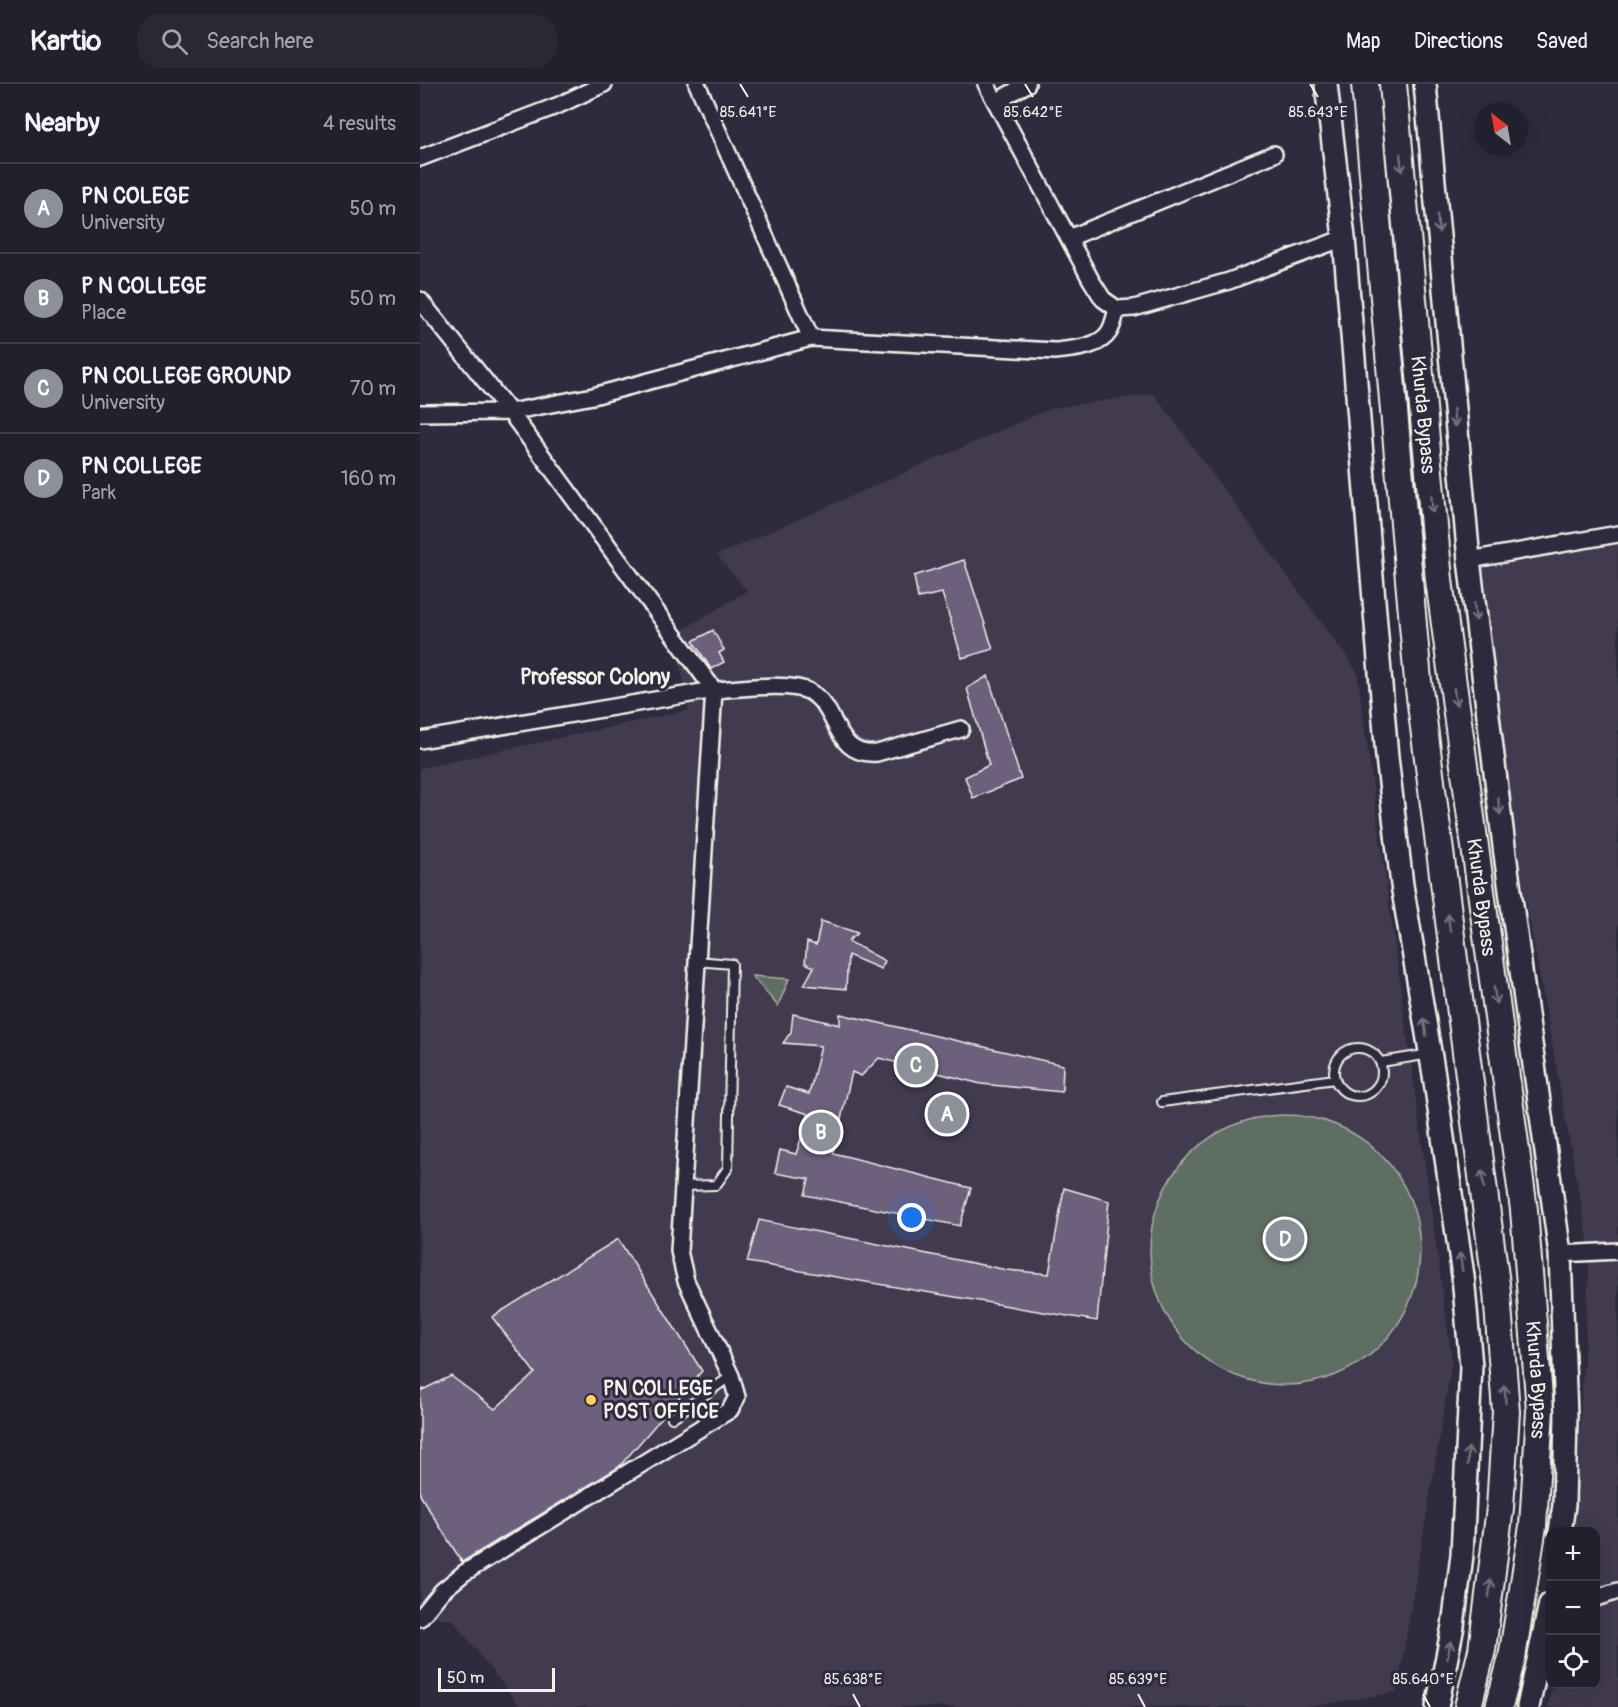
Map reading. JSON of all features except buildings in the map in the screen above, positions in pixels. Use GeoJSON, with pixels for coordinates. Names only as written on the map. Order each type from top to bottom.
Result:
{"type":"FeatureCollection","features":[{"type":"Feature","properties":{"kind":"highway","name":"Khurda Bypass"},"geometry":{"type":"LineString","coordinates":[[1365,84],[1418,681],[1497,1292],[1506,1412],[1500,1508],[1482,1650],[1468,1707]]}},
{"type":"Feature","properties":{"kind":"highway","name":"Khurda Bypass"},"geometry":{"type":"LineString","coordinates":[[1394,84],[1440,580],[1524,1210],[1540,1410],[1533,1526],[1512,1658],[1499,1707]]}},
{"type":"Feature","properties":{"kind":"main road"},"geometry":{"type":"LineString","coordinates":[[1326,84],[1344,238],[1387,757],[1402,885],[1463,1276],[1472,1366],[1462,1555],[1453,1626],[1437,1707]]}},
{"type":"Feature","properties":{"kind":"main road"},"geometry":{"type":"LineString","coordinates":[[1425,84],[1469,560],[1505,854],[1560,1254],[1566,1416],[1560,1527]]}},
{"type":"Feature","properties":{"kind":"main road"},"geometry":{"type":"LineString","coordinates":[[1398,128],[1430,124]]}},
{"type":"Feature","properties":{"kind":"main road"},"geometry":{"type":"LineString","coordinates":[[1528,1707],[1546,1633]]}},
{"type":"Feature","properties":{"kind":"street"},"geometry":{"type":"LineString","coordinates":[[420,158],[559,105],[604,84]]}},
{"type":"Feature","properties":{"kind":"street"},"geometry":{"type":"LineString","coordinates":[[698,84],[811,338]]}},
{"type":"Feature","properties":{"kind":"street"},"geometry":{"type":"LineString","coordinates":[[986,84],[1103,299],[1117,309],[1134,308],[1229,281],[1344,238]]}},
{"type":"Feature","properties":{"kind":"street"},"geometry":{"type":"LineString","coordinates":[[996,102],[1027,84]]}},
{"type":"Feature","properties":{"kind":"street"},"geometry":{"type":"LineString","coordinates":[[1069,238],[1274,154]]}},
{"type":"Feature","properties":{"kind":"street"},"geometry":{"type":"LineString","coordinates":[[420,300],[510,412],[714,690],[695,961],[679,1251],[686,1281],[730,1376],[737,1397],[730,1410],[465,1573],[442,1591],[420,1618]]}},
{"type":"Feature","properties":{"kind":"street"},"geometry":{"type":"LineString","coordinates":[[420,413],[510,412],[593,396],[811,338],[1055,351],[1082,347],[1100,341],[1109,332],[1117,309]]}},
{"type":"Feature","properties":{"kind":"street"},"geometry":{"type":"LineString","coordinates":[[1469,560],[1618,534]]}},
{"type":"Feature","properties":{"kind":"street"},"geometry":{"type":"LineString","coordinates":[[420,740],[714,690],[774,687],[810,692],[818,697],[847,744],[864,754],[877,753],[961,729]]}},
{"type":"Feature","properties":{"kind":"street"},"geometry":{"type":"LineString","coordinates":[[1560,1254],[1618,1251]]}},
{"type":"Feature","properties":{"kind":"street"},"geometry":{"type":"LineString","coordinates":[[1600,1597],[1618,1591]]}},
{"type":"Feature","properties":{"kind":"lane"},"geometry":{"type":"LineString","coordinates":[[683,1186],[716,1185],[728,1168],[732,964],[695,961]]}},
{"type":"Feature","properties":{"kind":"lane"},"geometry":{"type":"LineString","coordinates":[[1354,1048],[1370,1050],[1381,1062],[1382,1078],[1373,1091],[1366,1095],[1351,1095],[1344,1091],[1335,1079],[1336,1063],[1340,1056],[1354,1048]]}},
{"type":"Feature","properties":{"kind":"lane"},"geometry":{"type":"LineString","coordinates":[[1381,1062],[1430,1054]]}},
{"type":"Feature","properties":{"kind":"lane"},"geometry":{"type":"LineString","coordinates":[[1162,1102],[1335,1079]]}},
{"type":"Feature","properties":{"kind":"lane"},"geometry":{"type":"LineString","coordinates":[[672,1418],[730,1376]]}},
{"type":"Feature","properties":{"kind":"shaded area"},"geometry":{"type":"Polygon","coordinates":[[[1154,394],[1357,671],[1452,1361],[1397,1692],[1307,1707],[520,1707],[453,1620],[420,1614],[420,768],[689,710],[674,635],[747,591],[717,555],[1052,408],[1154,394]]]}},
{"type":"Feature","properties":{"kind":"shaded area"},"geometry":{"type":"Polygon","coordinates":[[[1618,523],[1618,1707],[1548,1707],[1551,1689],[1600,1689],[1600,1527],[1574,1527],[1590,1253],[1466,571],[1618,523]]]}},
{"type":"Feature","properties":{"kind":"green space"},"geometry":{"type":"Polygon","coordinates":[[[752,976],[789,979],[778,1006],[752,976]]]}},
{"type":"Feature","properties":{"kind":"green space"},"geometry":{"type":"Polygon","coordinates":[[[1298,1115],[1337,1125],[1371,1145],[1381,1154],[1390,1164],[1410,1198],[1418,1224],[1420,1250],[1418,1276],[1410,1302],[1390,1336],[1381,1346],[1371,1355],[1337,1375],[1298,1385],[1272,1385],[1233,1375],[1221,1369],[1199,1355],[1180,1336],[1160,1302],[1152,1276],[1150,1237],[1160,1198],[1166,1186],[1180,1164],[1199,1145],[1233,1125],[1259,1117],[1298,1115]]]}},
{"type":"Feature","properties":{"kind":"place","name":"PN COLLEGE GROUND"},"geometry":{"type":"Point","coordinates":[916,1065]}},
{"type":"Feature","properties":{"kind":"place","name":"PN COLEGE"},"geometry":{"type":"Point","coordinates":[947,1114]}},
{"type":"Feature","properties":{"kind":"place","name":"P N COLLEGE"},"geometry":{"type":"Point","coordinates":[821,1132]}},
{"type":"Feature","properties":{"kind":"place","name":"PN COLLEGE"},"geometry":{"type":"Point","coordinates":[1285,1239]}},
{"type":"Feature","properties":{"kind":"place","name":"PN COLLEGE POST OFFICE"},"geometry":{"type":"Point","coordinates":[591,1400]}},
{"type":"Feature","properties":{"kind":"district","name":"Professor Colony"},"geometry":{"type":"Point","coordinates":[595,677]}}]}
